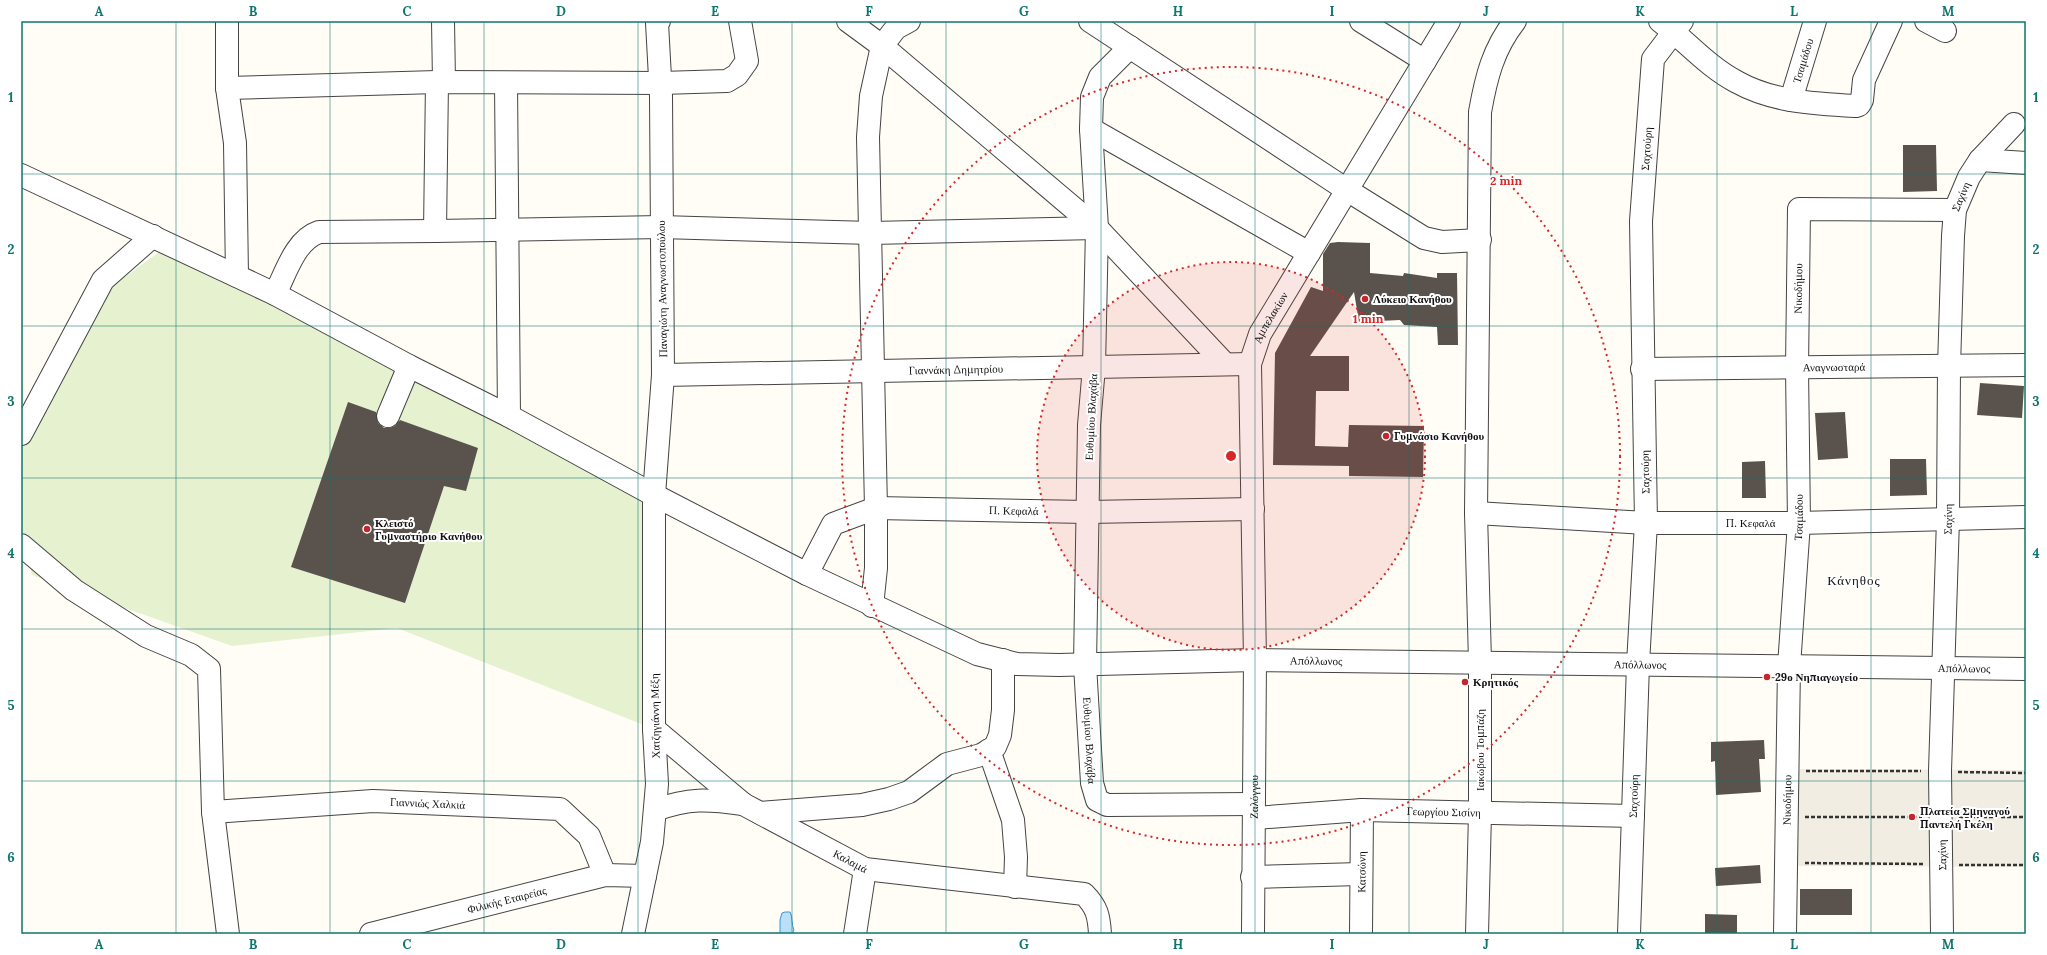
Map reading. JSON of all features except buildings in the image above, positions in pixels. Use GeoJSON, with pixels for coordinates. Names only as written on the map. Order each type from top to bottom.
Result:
{"type":"FeatureCollection","features":[{"type":"Feature","properties":{"kind":"street"},"geometry":{"type":"LineString","coordinates":[[227,21],[227,88],[235,143],[237,276]]}},
{"type":"Feature","properties":{"kind":"street"},"geometry":{"type":"LineString","coordinates":[[435,231],[443,21]]}},
{"type":"Feature","properties":{"kind":"street","name":"Παναγιώτη Αναγνωστοπούλου"},"geometry":{"type":"LineString","coordinates":[[654,495],[663,375],[660,83],[657,23],[659,21]]}},
{"type":"Feature","properties":{"kind":"street"},"geometry":{"type":"LineString","coordinates":[[227,88],[440,82],[660,83],[727,80],[737,75],[747,61],[740,21]]}},
{"type":"Feature","properties":{"kind":"street"},"geometry":{"type":"LineString","coordinates":[[848,21],[882,46],[1097,228],[1225,364]]}},
{"type":"Feature","properties":{"kind":"street"},"geometry":{"type":"LineString","coordinates":[[872,606],[876,568],[876,508],[868,137],[871,96],[882,46],[896,28],[909,21]]}},
{"type":"Feature","properties":{"kind":"street"},"geometry":{"type":"LineString","coordinates":[[1090,21],[1347,190],[1424,238],[1442,242],[1480,240]]}},
{"type":"Feature","properties":{"kind":"street"},"geometry":{"type":"LineString","coordinates":[[1361,21],[1425,61]]}},
{"type":"Feature","properties":{"kind":"street","name":"Αμπελακίων"},"geometry":{"type":"LineString","coordinates":[[1255,660],[1250,364],[1260,334],[1449,21]]}},
{"type":"Feature","properties":{"kind":"street","name":"Ιακώβου Τομπάζη"},"geometry":{"type":"LineString","coordinates":[[1477,934],[1480,813],[1480,662],[1476,513],[1480,240],[1480,112],[1485,84],[1493,60],[1502,37],[1515,21]]}},
{"type":"Feature","properties":{"kind":"street","name":"Τσαμάδου"},"geometry":{"type":"LineString","coordinates":[[1791,100],[1816,21]]}},
{"type":"Feature","properties":{"kind":"street"},"geometry":{"type":"LineString","coordinates":[[1672,25],[1716,68],[1737,82],[1772,96],[1791,100],[1859,105],[1862,100],[1864,80],[1891,21]]}},
{"type":"Feature","properties":{"kind":"street","name":"Σαχτούρη"},"geometry":{"type":"LineString","coordinates":[[1629,934],[1638,664],[1646,523],[1642,369],[1641,221],[1653,59],[1672,25]]}},
{"type":"Feature","properties":{"kind":"street","name":"Ευθυμίου Βλαχάβα"},"geometry":{"type":"LineString","coordinates":[[1097,800],[1092,782],[1085,665],[1089,424],[1094,367],[1097,228],[1091,129],[1092,97],[1100,78],[1130,47]]}},
{"type":"Feature","properties":{"kind":"street"},"geometry":{"type":"LineString","coordinates":[[506,82],[509,416]]}},
{"type":"Feature","properties":{"kind":"street","name":"Σαχίνη"},"geometry":{"type":"LineString","coordinates":[[1942,934],[1940,770],[1948,519],[1949,367],[1955,210],[1969,177],[1980,160],[2014,124]]}},
{"type":"Feature","properties":{"kind":"street"},"geometry":{"type":"LineString","coordinates":[[1091,129],[1309,253]]}},
{"type":"Feature","properties":{"kind":"street"},"geometry":{"type":"LineString","coordinates":[[1980,160],[2026,163]]}},
{"type":"Feature","properties":{"kind":"street","name":"Απόλλωνος"},"geometry":{"type":"LineString","coordinates":[[21,175],[275,294],[409,366],[509,416],[654,495],[872,606],[977,654],[1017,664],[1085,665],[1255,660],[2026,669]]}},
{"type":"Feature","properties":{"kind":"street","name":"Νικοδήμου"},"geometry":{"type":"LineString","coordinates":[[1796,368],[1799,210],[1955,210]]}},
{"type":"Feature","properties":{"kind":"street"},"geometry":{"type":"LineString","coordinates":[[275,294],[302,242],[312,234],[319,232],[661,227],[871,233],[1097,228]]}},
{"type":"Feature","properties":{"kind":"street"},"geometry":{"type":"LineString","coordinates":[[21,434],[103,280],[154,236]]}},
{"type":"Feature","properties":{"kind":"street","name":"Γιαννάκη Δημητρίου"},"geometry":{"type":"LineString","coordinates":[[663,375],[1250,364]]}},
{"type":"Feature","properties":{"kind":"street","name":"Αναγνωσταρά"},"geometry":{"type":"LineString","coordinates":[[1642,369],[2026,365]]}},
{"type":"Feature","properties":{"kind":"street"},"geometry":{"type":"LineString","coordinates":[[388,416],[409,366]]}},
{"type":"Feature","properties":{"kind":"street","name":"Τσαμάδου"},"geometry":{"type":"LineString","coordinates":[[1789,666],[1799,523],[1796,368]]}},
{"type":"Feature","properties":{"kind":"street","name":"Χατζηγιάννη Μέξη"},"geometry":{"type":"LineString","coordinates":[[633,934],[652,842],[657,784],[654,729],[654,495]]}},
{"type":"Feature","properties":{"kind":"street","name":"Π. Κεφαλά"},"geometry":{"type":"LineString","coordinates":[[807,574],[833,524],[876,508],[1088,512],[1253,509]]}},
{"type":"Feature","properties":{"kind":"street","name":"Π. Κεφαλά"},"geometry":{"type":"LineString","coordinates":[[1476,513],[1646,523],[1799,523],[2026,517]]}},
{"type":"Feature","properties":{"kind":"street"},"geometry":{"type":"LineString","coordinates":[[21,545],[74,590],[146,636],[191,655],[209,669],[213,812],[228,934]]}},
{"type":"Feature","properties":{"kind":"street"},"geometry":{"type":"LineString","coordinates":[[655,810],[696,800],[751,809],[862,805],[889,799],[909,792],[948,764],[981,755],[995,747],[1000,734],[1003,710],[1003,660]]}},
{"type":"Feature","properties":{"kind":"street","name":"Ζαλόγγου"},"geometry":{"type":"LineString","coordinates":[[1253,934],[1252,877],[1255,660]]}},
{"type":"Feature","properties":{"kind":"street","name":"Νικοδήμου"},"geometry":{"type":"LineString","coordinates":[[1785,934],[1789,666]]}},
{"type":"Feature","properties":{"kind":"street","name":"Καλαμά"},"geometry":{"type":"LineString","coordinates":[[654,729],[751,809],[864,869],[1084,894],[1094,904],[1099,922],[1100,934]]}},
{"type":"Feature","properties":{"kind":"street"},"geometry":{"type":"LineString","coordinates":[[989,750],[1013,820],[1016,857],[1015,887]]}},
{"type":"Feature","properties":{"kind":"street","name":"Γεωργίου Σισίνη"},"geometry":{"type":"LineString","coordinates":[[1097,800],[1107,805],[1254,811],[1362,810],[1633,816]]}},
{"type":"Feature","properties":{"kind":"street","name":"Γιαννιώς Χαλκιά"},"geometry":{"type":"LineString","coordinates":[[213,812],[373,801],[560,809],[589,836],[605,876]]}},
{"type":"Feature","properties":{"kind":"street","name":"Κατσώνη"},"geometry":{"type":"LineString","coordinates":[[1361,934],[1360,874],[1362,810]]}},
{"type":"Feature","properties":{"kind":"street"},"geometry":{"type":"LineString","coordinates":[[855,934],[864,869]]}},
{"type":"Feature","properties":{"kind":"street"},"geometry":{"type":"LineString","coordinates":[[1252,877],[1360,874]]}},
{"type":"Feature","properties":{"kind":"street","name":"Φιλικής Εταιρείας"},"geometry":{"type":"LineString","coordinates":[[371,934],[605,876],[644,876]]}},
{"type":"Feature","properties":{"kind":"path"},"geometry":{"type":"LineString","coordinates":[[1788,771],[1940,770],[2026,773]]}},
{"type":"Feature","properties":{"kind":"path"},"geometry":{"type":"LineString","coordinates":[[1787,817],[2026,818]]}},
{"type":"Feature","properties":{"kind":"path"},"geometry":{"type":"LineString","coordinates":[[1786,862],[1942,868],[2026,865]]}},
{"type":"Feature","properties":{"kind":"green space"},"geometry":{"type":"Polygon","coordinates":[[[170,244],[654,495],[654,729],[397,628],[232,646],[32,575],[21,527],[21,442],[103,293],[170,244]]]}},
{"type":"Feature","properties":{"kind":"shaded area","name":"Πλατεία Σμηναγού Παντελή Γκέλη"},"geometry":{"type":"Polygon","coordinates":[[[1797,769],[2026,770],[2026,867],[1797,866],[1797,769]]]}},
{"type":"Feature","properties":{"kind":"water"},"geometry":{"type":"Polygon","coordinates":[[[790,912],[791,914],[794,930],[792,934],[780,934],[780,920],[782,913],[790,912]]]}},
{"type":"Feature","properties":{"kind":"place","name":"Λύκειο Κανήθου"},"geometry":{"type":"Point","coordinates":[1365,299]}},
{"type":"Feature","properties":{"kind":"place","name":"Γυμνάσιο Κανήθου"},"geometry":{"type":"Point","coordinates":[1386,436]}},
{"type":"Feature","properties":{"kind":"place","name":"Κλειστό Γυμναστήριο Κανήθου"},"geometry":{"type":"Point","coordinates":[367,529]}},
{"type":"Feature","properties":{"kind":"place","name":"29ο Νηπιαγωγείο"},"geometry":{"type":"Point","coordinates":[1767,677]}},
{"type":"Feature","properties":{"kind":"place","name":"Κρητικός"},"geometry":{"type":"Point","coordinates":[1465,682]}},
{"type":"Feature","properties":{"kind":"place","name":"Πλατεία Σμηναγού Παντελή Γκέλη"},"geometry":{"type":"Point","coordinates":[1912,817]}},
{"type":"Feature","properties":{"kind":"district","name":"Κάνηθος"},"geometry":{"type":"Point","coordinates":[1854,580]}}]}
